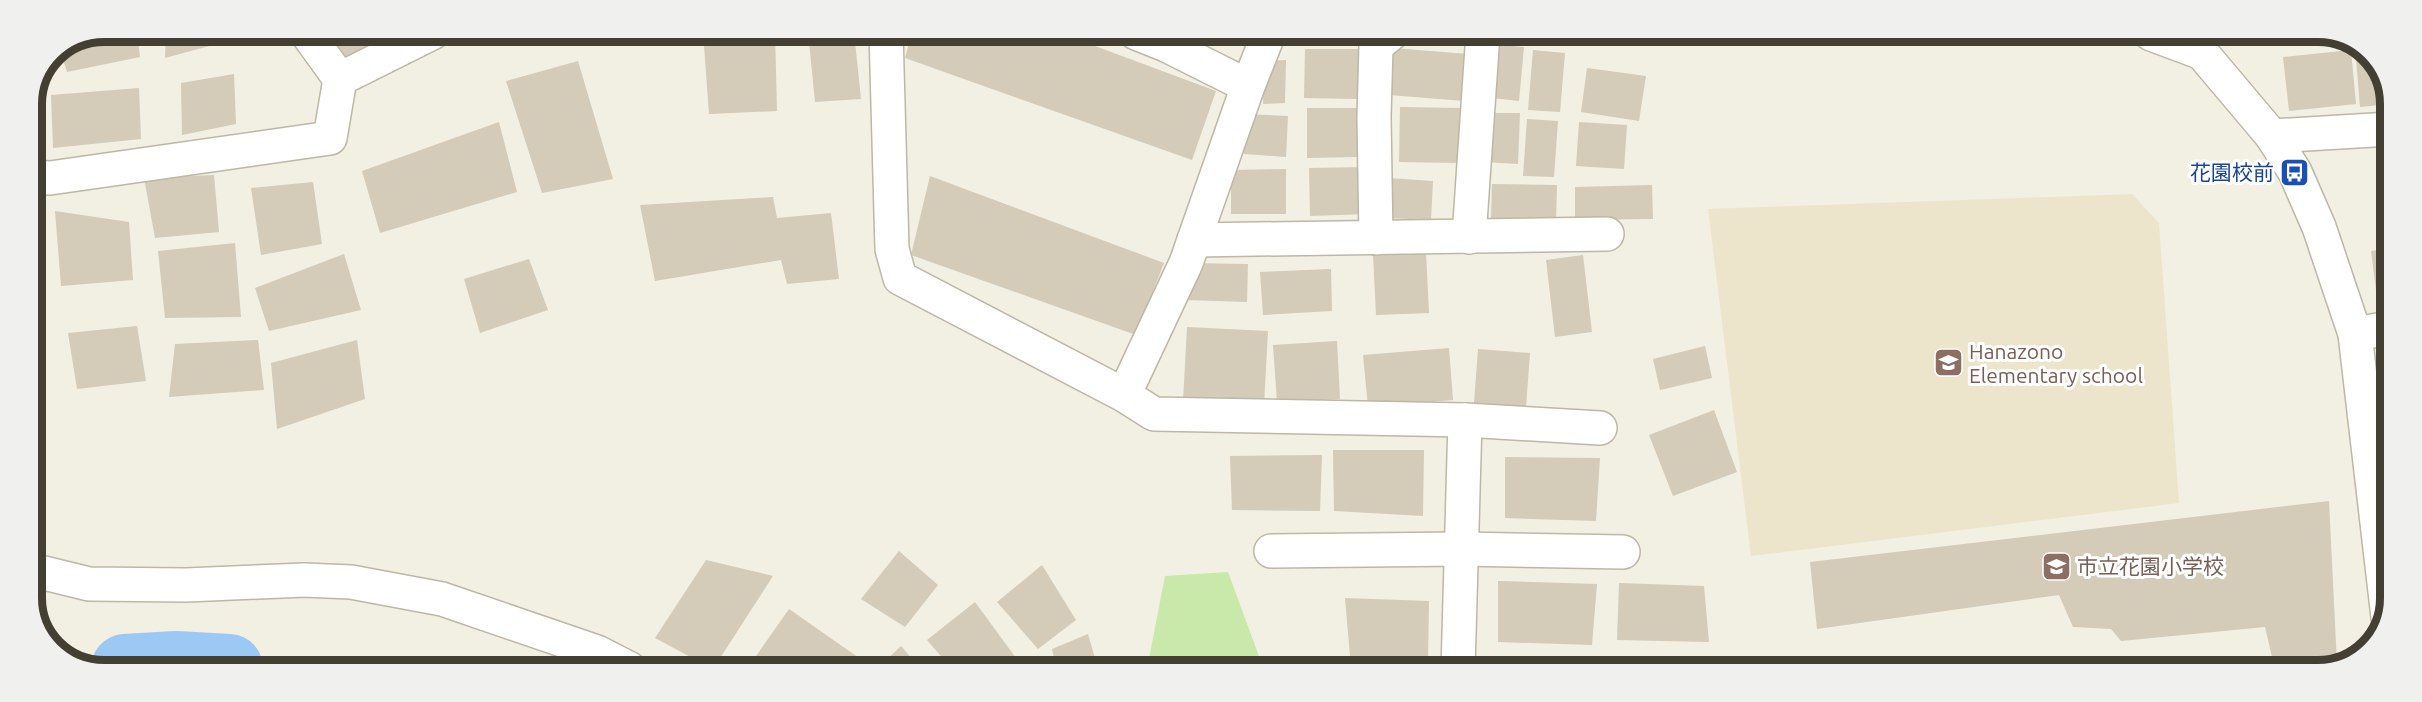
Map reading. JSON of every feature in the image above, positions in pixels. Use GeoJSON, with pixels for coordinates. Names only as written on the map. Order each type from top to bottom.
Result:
{"type":"FeatureCollection","features":[{"type":"Feature","properties":{"kind":"street"},"geometry":{"type":"LineString","coordinates":[[42,178],[330,138],[339,79],[313,42]]}},
{"type":"Feature","properties":{"kind":"street"},"geometry":{"type":"LineString","coordinates":[[339,79],[414,42]]}},
{"type":"Feature","properties":{"kind":"street"},"geometry":{"type":"LineString","coordinates":[[886,42],[892,249],[900,278],[1124,395],[1154,414],[1465,420],[1600,428]]}},
{"type":"Feature","properties":{"kind":"street"},"geometry":{"type":"LineString","coordinates":[[1158,42],[1248,86]]}},
{"type":"Feature","properties":{"kind":"street"},"geometry":{"type":"LineString","coordinates":[[1124,395],[1186,263],[1265,42]]}},
{"type":"Feature","properties":{"kind":"street"},"geometry":{"type":"LineString","coordinates":[[1376,238],[1374,117],[1376,46],[1381,42]]}},
{"type":"Feature","properties":{"kind":"street"},"geometry":{"type":"LineString","coordinates":[[1469,237],[1482,42]]}},
{"type":"Feature","properties":{"kind":"street"},"geometry":{"type":"LineString","coordinates":[[2206,43],[2295,172],[2319,227],[2355,334],[2380,548]]}},
{"type":"Feature","properties":{"kind":"street"},"geometry":{"type":"LineString","coordinates":[[2272,136],[2380,130]]}},
{"type":"Feature","properties":{"kind":"street"},"geometry":{"type":"LineString","coordinates":[[1194,240],[1607,234]]}},
{"type":"Feature","properties":{"kind":"street"},"geometry":{"type":"LineString","coordinates":[[2355,334],[2380,330]]}},
{"type":"Feature","properties":{"kind":"street"},"geometry":{"type":"LineString","coordinates":[[1458,660],[1465,420]]}},
{"type":"Feature","properties":{"kind":"street"},"geometry":{"type":"LineString","coordinates":[[1271,551],[1461,549],[1623,552]]}},
{"type":"Feature","properties":{"kind":"street"},"geometry":{"type":"LineString","coordinates":[[42,572],[89,584],[186,585],[304,580],[351,582],[442,599],[597,652],[613,660]]}},
{"type":"Feature","properties":{"kind":"shaded area","name":"Hanazono Elementary school"},"geometry":{"type":"Polygon","coordinates":[[[2132,194],[2159,223],[2179,503],[1751,556],[1708,209],[2132,194]]]}},
{"type":"Feature","properties":{"kind":"green space"},"geometry":{"type":"Polygon","coordinates":[[[1228,572],[1260,660],[1149,660],[1165,576],[1228,572]]]}},
{"type":"Feature","properties":{"kind":"building"},"geometry":{"type":"Polygon","coordinates":[[[138,42],[140,57],[67,72],[62,58],[80,47],[92,43],[138,42]]]}},
{"type":"Feature","properties":{"kind":"building"},"geometry":{"type":"Polygon","coordinates":[[[166,42],[224,42],[165,58],[166,42]]]}},
{"type":"Feature","properties":{"kind":"building"},"geometry":{"type":"Polygon","coordinates":[[[334,42],[388,42],[344,62],[334,42]]]}},
{"type":"Feature","properties":{"kind":"building"},"geometry":{"type":"Polygon","coordinates":[[[704,42],[775,42],[777,111],[709,114],[704,42]]]}},
{"type":"Feature","properties":{"kind":"building"},"geometry":{"type":"Polygon","coordinates":[[[809,42],[855,42],[861,99],[815,102],[809,42]]]}},
{"type":"Feature","properties":{"kind":"building"},"geometry":{"type":"Polygon","coordinates":[[[909,42],[1084,42],[1216,91],[1192,160],[905,58],[909,42]]]}},
{"type":"Feature","properties":{"kind":"building"},"geometry":{"type":"Polygon","coordinates":[[[1488,44],[1524,47],[1519,101],[1483,97],[1488,44]]]}},
{"type":"Feature","properties":{"kind":"building"},"geometry":{"type":"Polygon","coordinates":[[[1393,48],[1468,54],[1464,101],[1389,95],[1393,48]]]}},
{"type":"Feature","properties":{"kind":"building"},"geometry":{"type":"Polygon","coordinates":[[[1305,49],[1360,49],[1359,99],[1304,98],[1305,49]]]}},
{"type":"Feature","properties":{"kind":"building"},"geometry":{"type":"Polygon","coordinates":[[[1533,50],[1565,53],[1560,112],[1528,110],[1533,50]]]}},
{"type":"Feature","properties":{"kind":"building"},"geometry":{"type":"Polygon","coordinates":[[[2351,51],[2356,104],[2289,111],[2283,57],[2351,51]]]}},
{"type":"Feature","properties":{"kind":"building"},"geometry":{"type":"Polygon","coordinates":[[[2356,54],[2372,73],[2380,100],[2380,105],[2360,107],[2356,54]]]}},
{"type":"Feature","properties":{"kind":"building"},"geometry":{"type":"Polygon","coordinates":[[[1286,60],[1285,103],[1263,104],[1264,61],[1286,60]]]}},
{"type":"Feature","properties":{"kind":"building"},"geometry":{"type":"Polygon","coordinates":[[[578,61],[613,179],[542,193],[506,81],[578,61]]]}},
{"type":"Feature","properties":{"kind":"building"},"geometry":{"type":"Polygon","coordinates":[[[1587,68],[1646,76],[1639,121],[1581,112],[1587,68]]]}},
{"type":"Feature","properties":{"kind":"building"},"geometry":{"type":"Polygon","coordinates":[[[234,74],[236,124],[182,135],[181,83],[234,74]]]}},
{"type":"Feature","properties":{"kind":"building"},"geometry":{"type":"Polygon","coordinates":[[[139,88],[141,139],[53,148],[51,95],[139,88]]]}},
{"type":"Feature","properties":{"kind":"building"},"geometry":{"type":"Polygon","coordinates":[[[1400,107],[1460,108],[1459,163],[1399,162],[1400,107]]]}},
{"type":"Feature","properties":{"kind":"building"},"geometry":{"type":"Polygon","coordinates":[[[1307,108],[1358,108],[1359,157],[1307,158],[1307,108]]]}},
{"type":"Feature","properties":{"kind":"building"},"geometry":{"type":"Polygon","coordinates":[[[1486,113],[1520,113],[1518,164],[1484,162],[1486,113]]]}},
{"type":"Feature","properties":{"kind":"building"},"geometry":{"type":"Polygon","coordinates":[[[1246,114],[1288,116],[1286,157],[1244,154],[1246,114]]]}},
{"type":"Feature","properties":{"kind":"building"},"geometry":{"type":"Polygon","coordinates":[[[1527,119],[1558,121],[1554,177],[1523,176],[1527,119]]]}},
{"type":"Feature","properties":{"kind":"building"},"geometry":{"type":"Polygon","coordinates":[[[499,122],[517,192],[380,233],[362,171],[499,122]]]}},
{"type":"Feature","properties":{"kind":"building"},"geometry":{"type":"Polygon","coordinates":[[[1579,122],[1627,125],[1624,169],[1576,166],[1579,122]]]}},
{"type":"Feature","properties":{"kind":"building"},"geometry":{"type":"Polygon","coordinates":[[[1368,167],[1368,214],[1310,216],[1309,168],[1368,167]]]}},
{"type":"Feature","properties":{"kind":"building"},"geometry":{"type":"Polygon","coordinates":[[[1286,169],[1286,214],[1231,214],[1231,170],[1286,169]]]}},
{"type":"Feature","properties":{"kind":"building"},"geometry":{"type":"Polygon","coordinates":[[[214,175],[219,232],[155,238],[144,178],[214,175]]]}},
{"type":"Feature","properties":{"kind":"building"},"geometry":{"type":"Polygon","coordinates":[[[930,176],[1164,263],[1136,335],[911,255],[930,176]]]}},
{"type":"Feature","properties":{"kind":"building"},"geometry":{"type":"Polygon","coordinates":[[[1388,178],[1433,181],[1431,220],[1386,218],[1388,178]]]}},
{"type":"Feature","properties":{"kind":"building"},"geometry":{"type":"Polygon","coordinates":[[[313,182],[322,244],[261,255],[251,188],[313,182]]]}},
{"type":"Feature","properties":{"kind":"building"},"geometry":{"type":"Polygon","coordinates":[[[1492,184],[1557,185],[1556,221],[1491,219],[1492,184]]]}},
{"type":"Feature","properties":{"kind":"building"},"geometry":{"type":"Polygon","coordinates":[[[1652,185],[1653,219],[1575,220],[1575,187],[1652,185]]]}},
{"type":"Feature","properties":{"kind":"building"},"geometry":{"type":"Polygon","coordinates":[[[773,197],[777,218],[831,213],[839,279],[787,284],[781,260],[655,281],[640,205],[773,197]]]}},
{"type":"Feature","properties":{"kind":"building"},"geometry":{"type":"Polygon","coordinates":[[[55,211],[129,222],[133,280],[61,286],[55,211]]]}},
{"type":"Feature","properties":{"kind":"building"},"geometry":{"type":"Polygon","coordinates":[[[235,243],[241,317],[165,318],[158,251],[235,243]]]}},
{"type":"Feature","properties":{"kind":"building"},"geometry":{"type":"Polygon","coordinates":[[[2380,250],[2380,289],[2376,290],[2371,251],[2380,250]]]}},
{"type":"Feature","properties":{"kind":"building"},"geometry":{"type":"Polygon","coordinates":[[[1426,252],[1429,313],[1376,315],[1373,254],[1426,252]]]}},
{"type":"Feature","properties":{"kind":"building"},"geometry":{"type":"Polygon","coordinates":[[[344,254],[361,310],[269,331],[255,288],[344,254]]]}},
{"type":"Feature","properties":{"kind":"building"},"geometry":{"type":"Polygon","coordinates":[[[1583,255],[1592,332],[1555,337],[1546,260],[1583,255]]]}},
{"type":"Feature","properties":{"kind":"building"},"geometry":{"type":"Polygon","coordinates":[[[529,259],[548,310],[480,333],[464,279],[529,259]]]}},
{"type":"Feature","properties":{"kind":"building"},"geometry":{"type":"Polygon","coordinates":[[[1186,263],[1248,264],[1247,302],[1186,300],[1186,263]]]}},
{"type":"Feature","properties":{"kind":"building"},"geometry":{"type":"Polygon","coordinates":[[[1331,269],[1332,311],[1263,315],[1260,272],[1331,269]]]}},
{"type":"Feature","properties":{"kind":"building"},"geometry":{"type":"Polygon","coordinates":[[[137,326],[146,381],[77,389],[68,333],[137,326]]]}},
{"type":"Feature","properties":{"kind":"building"},"geometry":{"type":"Polygon","coordinates":[[[1187,327],[1268,331],[1264,405],[1183,401],[1187,327]]]}},
{"type":"Feature","properties":{"kind":"building"},"geometry":{"type":"Polygon","coordinates":[[[258,340],[264,390],[169,397],[175,344],[258,340]]]}},
{"type":"Feature","properties":{"kind":"building"},"geometry":{"type":"Polygon","coordinates":[[[357,340],[365,399],[277,429],[271,363],[357,340]]]}},
{"type":"Feature","properties":{"kind":"building"},"geometry":{"type":"Polygon","coordinates":[[[1337,341],[1340,399],[1277,402],[1273,345],[1337,341]]]}},
{"type":"Feature","properties":{"kind":"building"},"geometry":{"type":"Polygon","coordinates":[[[1705,346],[1712,378],[1660,390],[1653,359],[1705,346]]]}},
{"type":"Feature","properties":{"kind":"building"},"geometry":{"type":"Polygon","coordinates":[[[1449,348],[1453,400],[1368,407],[1363,355],[1449,348]]]}},
{"type":"Feature","properties":{"kind":"building"},"geometry":{"type":"Polygon","coordinates":[[[1478,349],[1530,353],[1526,407],[1474,403],[1478,349]]]}},
{"type":"Feature","properties":{"kind":"building"},"geometry":{"type":"Polygon","coordinates":[[[1714,410],[1737,472],[1673,496],[1649,435],[1714,410]]]}},
{"type":"Feature","properties":{"kind":"building"},"geometry":{"type":"Polygon","coordinates":[[[1333,450],[1424,450],[1423,516],[1334,511],[1333,450]]]}},
{"type":"Feature","properties":{"kind":"building"},"geometry":{"type":"Polygon","coordinates":[[[1322,455],[1320,511],[1232,510],[1230,456],[1322,455]]]}},
{"type":"Feature","properties":{"kind":"building"},"geometry":{"type":"Polygon","coordinates":[[[1505,457],[1600,458],[1596,521],[1505,518],[1505,457]]]}},
{"type":"Feature","properties":{"kind":"building"},"geometry":{"type":"Polygon","coordinates":[[[2329,501],[2337,657],[2318,660],[2273,660],[2265,627],[2121,641],[2111,629],[2073,627],[2059,595],[1817,629],[1810,562],[2329,501]]]}},
{"type":"Feature","properties":{"kind":"building"},"geometry":{"type":"Polygon","coordinates":[[[899,551],[938,585],[905,627],[861,599],[899,551]]]}},
{"type":"Feature","properties":{"kind":"building"},"geometry":{"type":"Polygon","coordinates":[[[706,560],[773,576],[719,660],[696,660],[655,638],[706,560]]]}},
{"type":"Feature","properties":{"kind":"building"},"geometry":{"type":"Polygon","coordinates":[[[1042,565],[1076,620],[1038,649],[997,602],[1042,565]]]}},
{"type":"Feature","properties":{"kind":"building"},"geometry":{"type":"Polygon","coordinates":[[[1498,581],[1597,584],[1592,645],[1498,642],[1498,581]]]}},
{"type":"Feature","properties":{"kind":"building"},"geometry":{"type":"Polygon","coordinates":[[[1619,583],[1704,586],[1709,642],[1617,640],[1619,583]]]}},
{"type":"Feature","properties":{"kind":"building"},"geometry":{"type":"Polygon","coordinates":[[[1345,598],[1429,601],[1428,660],[1350,656],[1345,598]]]}},
{"type":"Feature","properties":{"kind":"building"},"geometry":{"type":"Polygon","coordinates":[[[975,602],[1017,660],[944,660],[927,640],[975,602]]]}},
{"type":"Feature","properties":{"kind":"building"},"geometry":{"type":"Polygon","coordinates":[[[789,609],[862,660],[753,660],[789,609]]]}},
{"type":"Feature","properties":{"kind":"building"},"geometry":{"type":"Polygon","coordinates":[[[1088,634],[1095,660],[1055,660],[1052,649],[1088,634]]]}},
{"type":"Feature","properties":{"kind":"building"},"geometry":{"type":"Polygon","coordinates":[[[901,646],[913,660],[886,660],[901,646]]]}},
{"type":"Feature","properties":{"kind":"place","name":"花園校前"},"geometry":{"type":"Point","coordinates":[2295,172]}},
{"type":"Feature","properties":{"kind":"place","name":"Hanazono Elementary school"},"geometry":{"type":"Point","coordinates":[1948,363]}},
{"type":"Feature","properties":{"kind":"place","name":"市立花園小学校"},"geometry":{"type":"Point","coordinates":[2056,566]}}]}
